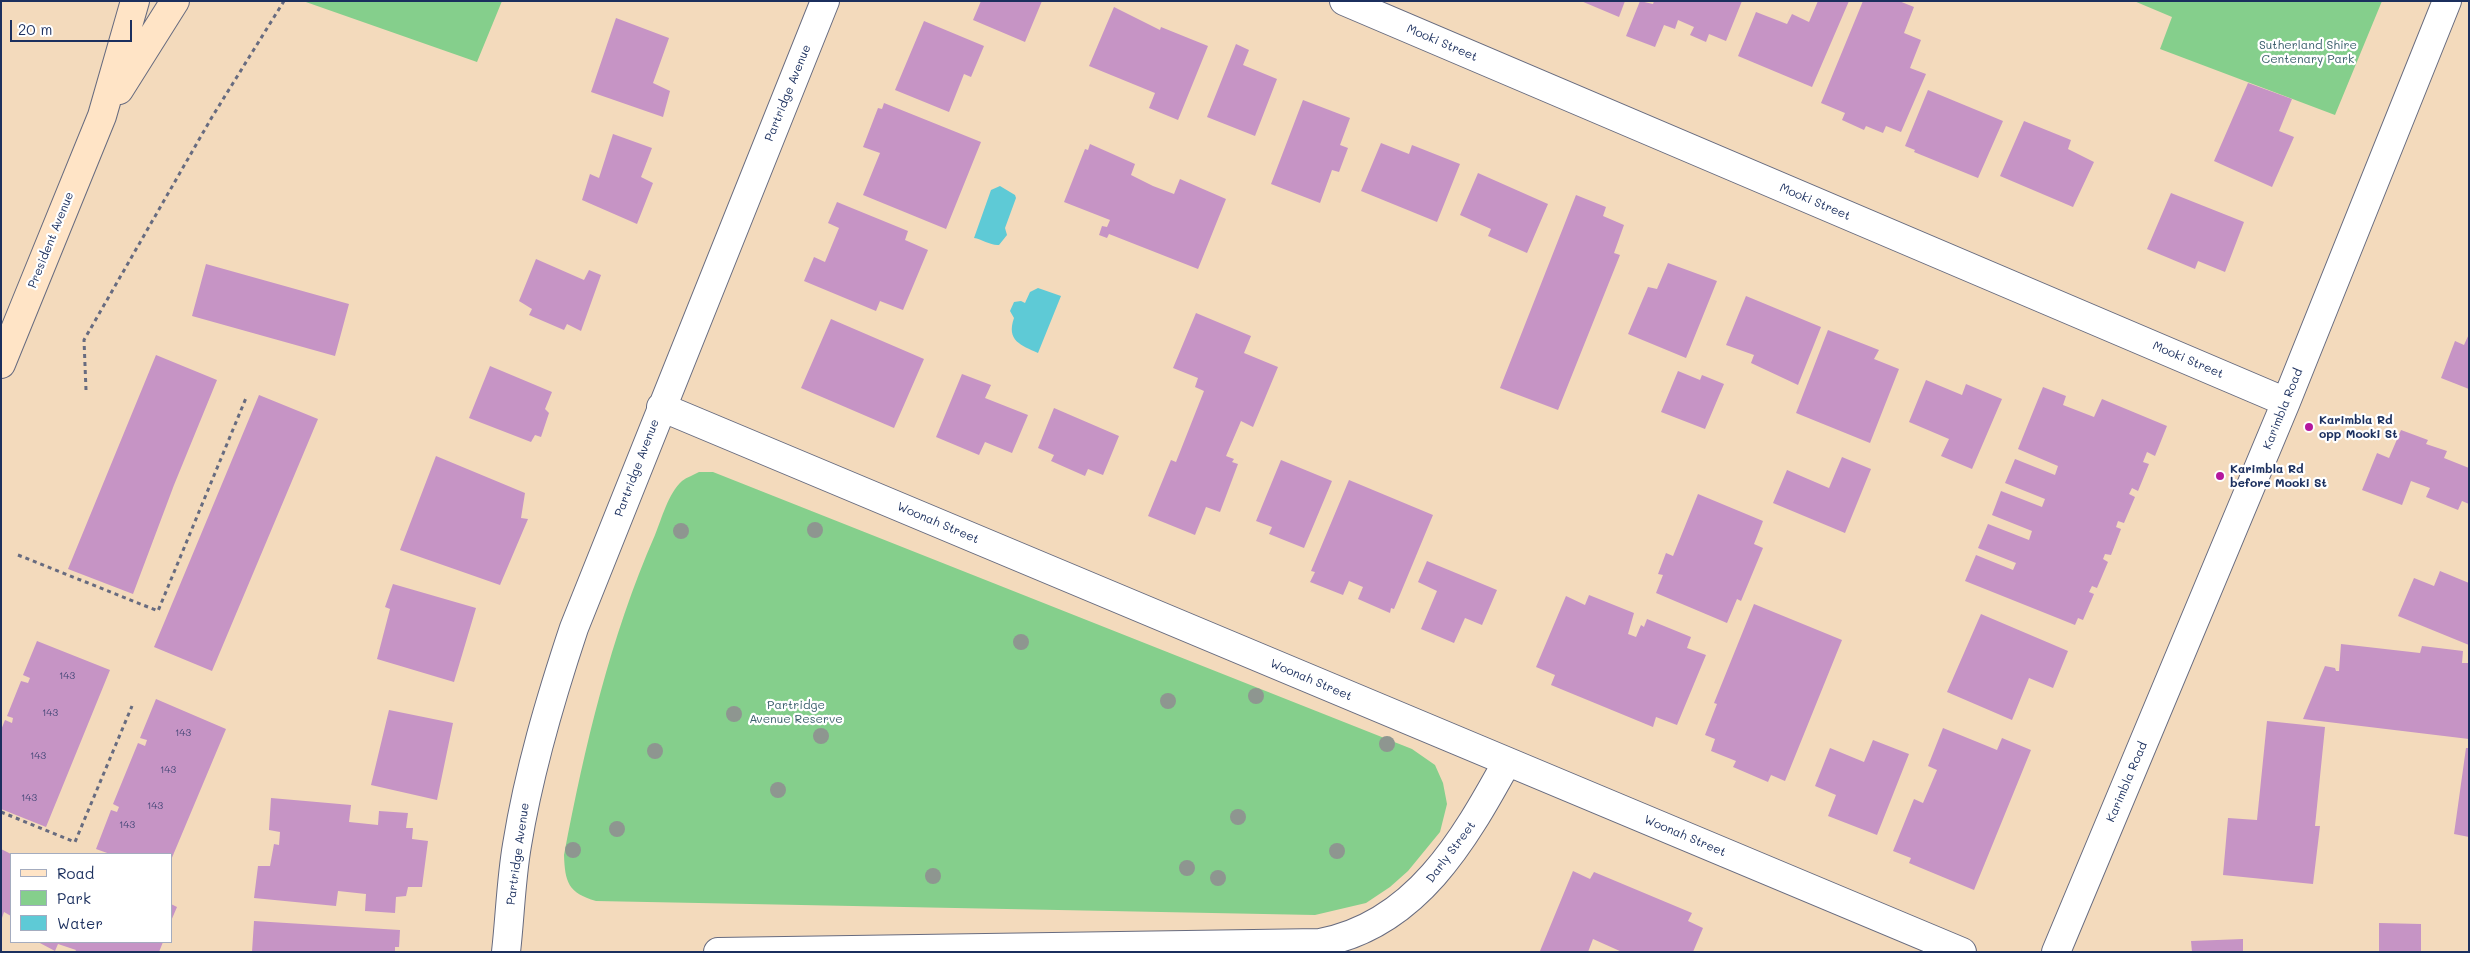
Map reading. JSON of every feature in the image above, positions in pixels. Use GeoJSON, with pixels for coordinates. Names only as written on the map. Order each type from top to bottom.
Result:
{"type":"FeatureCollection","features":[{"type":"Feature","properties":{"kind":"main road","name":"President Avenue"},"geometry":{"type":"LineString","coordinates":[[1,364],[102,116],[135,1]]}},
{"type":"Feature","properties":{"kind":"main road","name":"President Avenue"},"geometry":{"type":"LineString","coordinates":[[102,116],[176,1]]}},
{"type":"Feature","properties":{"kind":"street","name":"Partridge Avenue"},"geometry":{"type":"LineString","coordinates":[[506,952],[517,846],[532,767],[549,704],[574,628],[825,1]]}},
{"type":"Feature","properties":{"kind":"street","name":"Mooki Street"},"geometry":{"type":"LineString","coordinates":[[1344,1],[2286,402]]}},
{"type":"Feature","properties":{"kind":"street","name":"Karimbla Road"},"geometry":{"type":"LineString","coordinates":[[2056,952],[2286,402],[2447,1]]}},
{"type":"Feature","properties":{"kind":"street","name":"Woonah Street"},"geometry":{"type":"LineString","coordinates":[[661,407],[1962,952]]}},
{"type":"Feature","properties":{"kind":"street","name":"Darly Street"},"geometry":{"type":"LineString","coordinates":[[718,952],[1320,943],[1336,940],[1358,933],[1387,918],[1421,890],[1446,862],[1473,822],[1507,762]]}},
{"type":"Feature","properties":{"kind":"path"},"geometry":{"type":"LineString","coordinates":[[86,390],[84,340],[212,117],[284,1]]}},
{"type":"Feature","properties":{"kind":"path"},"geometry":{"type":"LineString","coordinates":[[18,555],[158,611],[246,398]]}},
{"type":"Feature","properties":{"kind":"path"},"geometry":{"type":"LineString","coordinates":[[1,812],[75,842],[132,706]]}},
{"type":"Feature","properties":{"kind":"green space"},"geometry":{"type":"Polygon","coordinates":[[[303,1],[502,1],[477,62],[303,1]]]}},
{"type":"Feature","properties":{"kind":"green space","name":"Sutherland Shire Centenary Park"},"geometry":{"type":"Polygon","coordinates":[[[2134,1],[2382,1],[2335,115],[2160,49],[2172,17],[2134,1]]]}},
{"type":"Feature","properties":{"kind":"green space","name":"Partridge Avenue Reserve"},"geometry":{"type":"Polygon","coordinates":[[[699,472],[713,472],[1412,749],[1435,765],[1443,783],[1447,804],[1440,832],[1408,871],[1390,887],[1366,903],[1315,915],[596,901],[587,898],[579,894],[570,885],[565,872],[564,855],[600,692],[625,613],[666,506],[677,486],[686,478],[699,472]]]}},
{"type":"Feature","properties":{"kind":"water"},"geometry":{"type":"Polygon","coordinates":[[[1000,186],[1015,195],[1016,198],[1005,228],[1007,235],[999,245],[996,245],[974,238],[991,190],[1000,186]]]}},
{"type":"Feature","properties":{"kind":"water"},"geometry":{"type":"Polygon","coordinates":[[[1038,288],[1061,296],[1038,353],[1021,344],[1014,337],[1012,326],[1014,318],[1010,311],[1014,302],[1021,301],[1025,303],[1030,292],[1038,288]]]}},
{"type":"Feature","properties":{"kind":"building"},"geometry":{"type":"Polygon","coordinates":[[[981,1],[1042,1],[1025,42],[973,20],[981,1]]]}},
{"type":"Feature","properties":{"kind":"building"},"geometry":{"type":"Polygon","coordinates":[[[1581,1],[1625,1],[1619,17],[1581,1]]]}},
{"type":"Feature","properties":{"kind":"building"},"geometry":{"type":"Polygon","coordinates":[[[1640,1],[1653,4],[1654,1],[1742,1],[1726,41],[1709,34],[1706,42],[1690,35],[1694,27],[1678,20],[1675,29],[1664,25],[1655,47],[1626,36],[1640,1]]]}},
{"type":"Feature","properties":{"kind":"building"},"geometry":{"type":"Polygon","coordinates":[[[1818,1],[1849,1],[1812,87],[1738,56],[1756,12],[1787,24],[1792,14],[1809,22],[1818,1]]]}},
{"type":"Feature","properties":{"kind":"building"},"geometry":{"type":"Polygon","coordinates":[[[1863,1],[1899,1],[1914,7],[1904,33],[1921,40],[1910,68],[1926,74],[1901,132],[1886,126],[1883,133],[1866,126],[1864,130],[1842,120],[1845,113],[1821,103],[1863,1]]]}},
{"type":"Feature","properties":{"kind":"building"},"geometry":{"type":"Polygon","coordinates":[[[1114,7],[1160,30],[1161,27],[1208,46],[1178,120],[1149,108],[1155,93],[1089,66],[1114,7]]]}},
{"type":"Feature","properties":{"kind":"building"},"geometry":{"type":"Polygon","coordinates":[[[616,18],[669,38],[653,83],[670,91],[663,117],[591,92],[616,18]]]}},
{"type":"Feature","properties":{"kind":"building"},"geometry":{"type":"Polygon","coordinates":[[[924,21],[984,46],[971,77],[964,74],[949,112],[895,90],[924,21]]]}},
{"type":"Feature","properties":{"kind":"building"},"geometry":{"type":"Polygon","coordinates":[[[1236,44],[1249,50],[1243,65],[1277,79],[1255,136],[1207,117],[1236,44]]]}},
{"type":"Feature","properties":{"kind":"building"},"geometry":{"type":"Polygon","coordinates":[[[2248,83],[2292,99],[2279,131],[2294,137],[2272,187],[2214,161],[2248,83]]]}},
{"type":"Feature","properties":{"kind":"building"},"geometry":{"type":"Polygon","coordinates":[[[1928,90],[2003,121],[1978,178],[1914,152],[1915,150],[1905,146],[1928,90]]]}},
{"type":"Feature","properties":{"kind":"building"},"geometry":{"type":"Polygon","coordinates":[[[1303,100],[1350,118],[1340,145],[1348,148],[1339,172],[1332,170],[1320,203],[1271,184],[1303,100]]]}},
{"type":"Feature","properties":{"kind":"building"},"geometry":{"type":"Polygon","coordinates":[[[884,103],[981,142],[946,229],[863,195],[880,153],[863,147],[878,108],[882,109],[884,103]]]}},
{"type":"Feature","properties":{"kind":"building"},"geometry":{"type":"Polygon","coordinates":[[[2024,121],[2071,140],[2068,149],[2094,162],[2073,207],[2000,176],[2024,121]]]}},
{"type":"Feature","properties":{"kind":"building"},"geometry":{"type":"Polygon","coordinates":[[[613,134],[652,148],[641,177],[653,183],[637,224],[582,200],[590,174],[599,178],[613,134]]]}},
{"type":"Feature","properties":{"kind":"building"},"geometry":{"type":"Polygon","coordinates":[[[1381,143],[1409,154],[1412,145],[1460,164],[1437,222],[1361,191],[1381,143]]]}},
{"type":"Feature","properties":{"kind":"building"},"geometry":{"type":"Polygon","coordinates":[[[1090,144],[1135,164],[1131,175],[1153,186],[1174,194],[1180,179],[1226,199],[1198,269],[1109,234],[1107,238],[1099,235],[1102,226],[1107,227],[1110,220],[1064,202],[1085,149],[1088,150],[1090,144]]]}},
{"type":"Feature","properties":{"kind":"building"},"geometry":{"type":"Polygon","coordinates":[[[1478,173],[1548,204],[1527,253],[1488,236],[1491,229],[1460,215],[1478,173]]]}},
{"type":"Feature","properties":{"kind":"building"},"geometry":{"type":"Polygon","coordinates":[[[2171,193],[2244,222],[2225,272],[2198,261],[2195,269],[2147,249],[2171,193]]]}},
{"type":"Feature","properties":{"kind":"building"},"geometry":{"type":"Polygon","coordinates":[[[1576,195],[1606,207],[1603,216],[1624,225],[1614,253],[1620,255],[1558,410],[1500,388],[1576,195]]]}},
{"type":"Feature","properties":{"kind":"building"},"geometry":{"type":"Polygon","coordinates":[[[837,202],[908,231],[905,240],[928,250],[903,310],[880,301],[876,311],[804,281],[814,257],[825,262],[839,228],[828,223],[837,202]]]}},
{"type":"Feature","properties":{"kind":"building"},"geometry":{"type":"Polygon","coordinates":[[[536,259],[584,280],[589,270],[601,275],[581,331],[567,324],[564,330],[529,315],[532,309],[519,301],[536,259]]]}},
{"type":"Feature","properties":{"kind":"building"},"geometry":{"type":"Polygon","coordinates":[[[1668,263],[1717,281],[1686,358],[1628,334],[1648,287],[1657,289],[1668,263]]]}},
{"type":"Feature","properties":{"kind":"building"},"geometry":{"type":"Polygon","coordinates":[[[206,264],[349,304],[335,356],[192,316],[206,264]]]}},
{"type":"Feature","properties":{"kind":"building"},"geometry":{"type":"Polygon","coordinates":[[[1746,296],[1821,327],[1798,385],[1751,363],[1754,355],[1726,345],[1746,296]]]}},
{"type":"Feature","properties":{"kind":"building"},"geometry":{"type":"Polygon","coordinates":[[[1196,313],[1251,336],[1244,353],[1278,367],[1253,427],[1241,421],[1226,456],[1234,459],[1232,462],[1238,464],[1220,512],[1206,507],[1195,535],[1148,516],[1171,460],[1176,462],[1204,391],[1195,387],[1198,378],[1173,368],[1196,313]]]}},
{"type":"Feature","properties":{"kind":"building"},"geometry":{"type":"Polygon","coordinates":[[[831,319],[924,359],[894,428],[801,388],[831,319]]]}},
{"type":"Feature","properties":{"kind":"building"},"geometry":{"type":"Polygon","coordinates":[[[1828,330],[1879,350],[1874,359],[1899,369],[1870,443],[1796,413],[1828,330]]]}},
{"type":"Feature","properties":{"kind":"building"},"geometry":{"type":"Polygon","coordinates":[[[2469,334],[2469,389],[2441,378],[2455,341],[2464,345],[2469,334]]]}},
{"type":"Feature","properties":{"kind":"building"},"geometry":{"type":"Polygon","coordinates":[[[156,355],[217,380],[174,485],[133,594],[68,569],[156,355]]]}},
{"type":"Feature","properties":{"kind":"building"},"geometry":{"type":"Polygon","coordinates":[[[490,366],[552,392],[545,409],[549,413],[541,437],[535,435],[531,442],[469,418],[490,366]]]}},
{"type":"Feature","properties":{"kind":"building"},"geometry":{"type":"Polygon","coordinates":[[[1678,371],[1700,380],[1702,375],[1724,384],[1705,429],[1661,412],[1678,371]]]}},
{"type":"Feature","properties":{"kind":"building"},"geometry":{"type":"Polygon","coordinates":[[[962,374],[991,385],[985,398],[1028,415],[1012,453],[985,442],[979,455],[936,437],[962,374]]]}},
{"type":"Feature","properties":{"kind":"building"},"geometry":{"type":"Polygon","coordinates":[[[1926,380],[1962,395],[1966,384],[2002,399],[1972,469],[1941,456],[1949,439],[1909,422],[1926,380]]]}},
{"type":"Feature","properties":{"kind":"building"},"geometry":{"type":"Polygon","coordinates":[[[2043,387],[2066,396],[2063,405],[2094,417],[2102,399],[2167,426],[2155,456],[2147,452],[2143,462],[2149,464],[2138,491],[2132,488],[2129,494],[2135,497],[2124,523],[2118,521],[2116,527],[2121,529],[2111,555],[2105,554],[2103,559],[2108,562],[2097,588],[2092,586],[2089,592],[2094,594],[2083,620],[2078,618],[2075,625],[1965,581],[1976,555],[2013,570],[2016,563],[1978,548],[1988,524],[2029,540],[2032,531],[1992,515],[2001,491],[2042,507],[2045,499],[2005,483],[2015,459],[2055,475],[2058,466],[2018,449],[2043,387]]]}},
{"type":"Feature","properties":{"kind":"building"},"geometry":{"type":"Polygon","coordinates":[[[259,395],[318,419],[212,671],[154,647],[259,395]]]}},
{"type":"Feature","properties":{"kind":"building"},"geometry":{"type":"Polygon","coordinates":[[[1054,408],[1119,436],[1103,475],[1088,469],[1085,476],[1051,461],[1054,455],[1038,448],[1054,408]]]}},
{"type":"Feature","properties":{"kind":"building"},"geometry":{"type":"Polygon","coordinates":[[[2401,430],[2428,440],[2426,444],[2447,451],[2444,458],[2469,468],[2469,504],[2462,501],[2458,510],[2426,497],[2430,488],[2411,481],[2402,505],[2362,490],[2377,453],[2389,458],[2401,430]]]}},
{"type":"Feature","properties":{"kind":"building"},"geometry":{"type":"Polygon","coordinates":[[[436,456],[525,493],[521,518],[528,519],[500,585],[400,550],[436,456]]]}},
{"type":"Feature","properties":{"kind":"building"},"geometry":{"type":"Polygon","coordinates":[[[1842,457],[1871,469],[1845,533],[1773,503],[1787,470],[1829,488],[1842,457]]]}},
{"type":"Feature","properties":{"kind":"building"},"geometry":{"type":"Polygon","coordinates":[[[1281,460],[1332,481],[1304,548],[1269,534],[1272,527],[1256,521],[1281,460]]]}},
{"type":"Feature","properties":{"kind":"building"},"geometry":{"type":"Polygon","coordinates":[[[1349,480],[1433,515],[1394,609],[1391,608],[1390,613],[1358,599],[1363,587],[1349,581],[1343,595],[1310,582],[1315,572],[1311,571],[1349,480]]]}},
{"type":"Feature","properties":{"kind":"building"},"geometry":{"type":"Polygon","coordinates":[[[1698,494],[1763,521],[1754,544],[1763,548],[1741,601],[1737,599],[1727,623],[1656,593],[1663,575],[1658,574],[1666,553],[1673,556],[1698,494]]]}},
{"type":"Feature","properties":{"kind":"building"},"geometry":{"type":"Polygon","coordinates":[[[1427,561],[1497,590],[1482,625],[1465,618],[1454,643],[1421,629],[1437,591],[1418,582],[1427,561]]]}},
{"type":"Feature","properties":{"kind":"building"},"geometry":{"type":"Polygon","coordinates":[[[2440,571],[2469,583],[2469,645],[2398,616],[2414,578],[2434,586],[2440,571]]]}},
{"type":"Feature","properties":{"kind":"building"},"geometry":{"type":"Polygon","coordinates":[[[393,584],[476,608],[454,682],[377,659],[390,609],[385,607],[393,584]]]}},
{"type":"Feature","properties":{"kind":"building"},"geometry":{"type":"Polygon","coordinates":[[[1589,595],[1634,613],[1628,634],[1636,637],[1641,625],[1644,627],[1647,619],[1691,637],[1687,648],[1706,655],[1677,725],[1656,717],[1653,727],[1551,685],[1555,675],[1536,667],[1566,596],[1585,605],[1589,595]]]}},
{"type":"Feature","properties":{"kind":"building"},"geometry":{"type":"Polygon","coordinates":[[[1754,604],[1842,640],[1785,781],[1771,775],[1768,782],[1733,767],[1736,761],[1711,751],[1715,739],[1705,735],[1717,704],[1714,703],[1754,604]]]}},
{"type":"Feature","properties":{"kind":"building"},"geometry":{"type":"Polygon","coordinates":[[[1981,614],[2068,651],[2053,688],[2029,678],[2012,720],[1947,692],[1981,614]]]}},
{"type":"Feature","properties":{"kind":"building"},"geometry":{"type":"Polygon","coordinates":[[[37,641],[110,670],[46,827],[1,809],[1,730],[5,720],[12,723],[13,718],[7,716],[21,681],[28,683],[30,678],[23,675],[37,641]]]}},
{"type":"Feature","properties":{"kind":"building"},"geometry":{"type":"Polygon","coordinates":[[[2341,644],[2420,653],[2422,646],[2463,651],[2462,663],[2469,663],[2469,739],[2303,719],[2325,666],[2339,671],[2341,644]]]}},
{"type":"Feature","properties":{"kind":"building"},"geometry":{"type":"Polygon","coordinates":[[[156,699],[226,729],[172,858],[172,853],[107,853],[96,849],[111,810],[117,812],[119,807],[113,804],[138,743],[145,746],[147,740],[140,738],[156,699]]]}},
{"type":"Feature","properties":{"kind":"building"},"geometry":{"type":"Polygon","coordinates":[[[389,710],[453,723],[437,800],[371,785],[389,710]]]}},
{"type":"Feature","properties":{"kind":"building"},"geometry":{"type":"Polygon","coordinates":[[[2267,721],[2325,727],[2315,826],[2320,826],[2313,884],[2223,875],[2228,818],[2257,820],[2267,721]]]}},
{"type":"Feature","properties":{"kind":"building"},"geometry":{"type":"Polygon","coordinates":[[[1943,728],[1997,750],[2002,738],[2031,750],[1974,890],[1909,863],[1911,858],[1893,851],[1914,799],[1923,803],[1937,770],[1928,766],[1943,728]]]}},
{"type":"Feature","properties":{"kind":"building"},"geometry":{"type":"Polygon","coordinates":[[[1873,740],[1909,754],[1877,835],[1828,816],[1836,795],[1815,786],[1830,748],[1864,762],[1873,740]]]}},
{"type":"Feature","properties":{"kind":"building"},"geometry":{"type":"Polygon","coordinates":[[[2466,748],[2469,748],[2469,837],[2454,834],[2466,748]]]}},
{"type":"Feature","properties":{"kind":"building"},"geometry":{"type":"Polygon","coordinates":[[[271,798],[351,805],[349,822],[378,825],[379,811],[408,813],[406,828],[413,828],[412,839],[428,841],[422,887],[408,887],[406,896],[396,897],[395,913],[365,911],[366,894],[338,891],[336,906],[254,898],[258,866],[270,866],[274,844],[279,845],[280,832],[269,830],[271,798]]]}},
{"type":"Feature","properties":{"kind":"building"},"geometry":{"type":"Polygon","coordinates":[[[1,849],[10,854],[10,915],[4,912],[2,918],[1,849]]]}},
{"type":"Feature","properties":{"kind":"building"},"geometry":{"type":"Polygon","coordinates":[[[1573,871],[1590,879],[1594,872],[1692,913],[1688,921],[1703,928],[1693,952],[1622,952],[1593,939],[1588,952],[1540,951],[1573,871]]]}},
{"type":"Feature","properties":{"kind":"building"},"geometry":{"type":"Polygon","coordinates":[[[172,904],[177,907],[172,919],[172,904]]]}},
{"type":"Feature","properties":{"kind":"building"},"geometry":{"type":"Polygon","coordinates":[[[254,921],[400,930],[399,947],[395,947],[395,952],[252,952],[254,921]]]}},
{"type":"Feature","properties":{"kind":"building"},"geometry":{"type":"Polygon","coordinates":[[[2379,923],[2421,924],[2421,952],[2379,952],[2379,923]]]}},
{"type":"Feature","properties":{"kind":"building"},"geometry":{"type":"Polygon","coordinates":[[[2243,939],[2243,952],[2192,952],[2191,941],[2243,939]]]}},
{"type":"Feature","properties":{"kind":"building"},"geometry":{"type":"Polygon","coordinates":[[[40,943],[163,943],[159,952],[75,952],[76,950],[58,944],[55,951],[40,943]]]}},
{"type":"Feature","properties":{"kind":"place","name":"Karimbla Rd opp Mooki St"},"geometry":{"type":"Point","coordinates":[2309,427]}},
{"type":"Feature","properties":{"kind":"place","name":"Karimbla Rd before Mooki St"},"geometry":{"type":"Point","coordinates":[2220,476]}}]}
